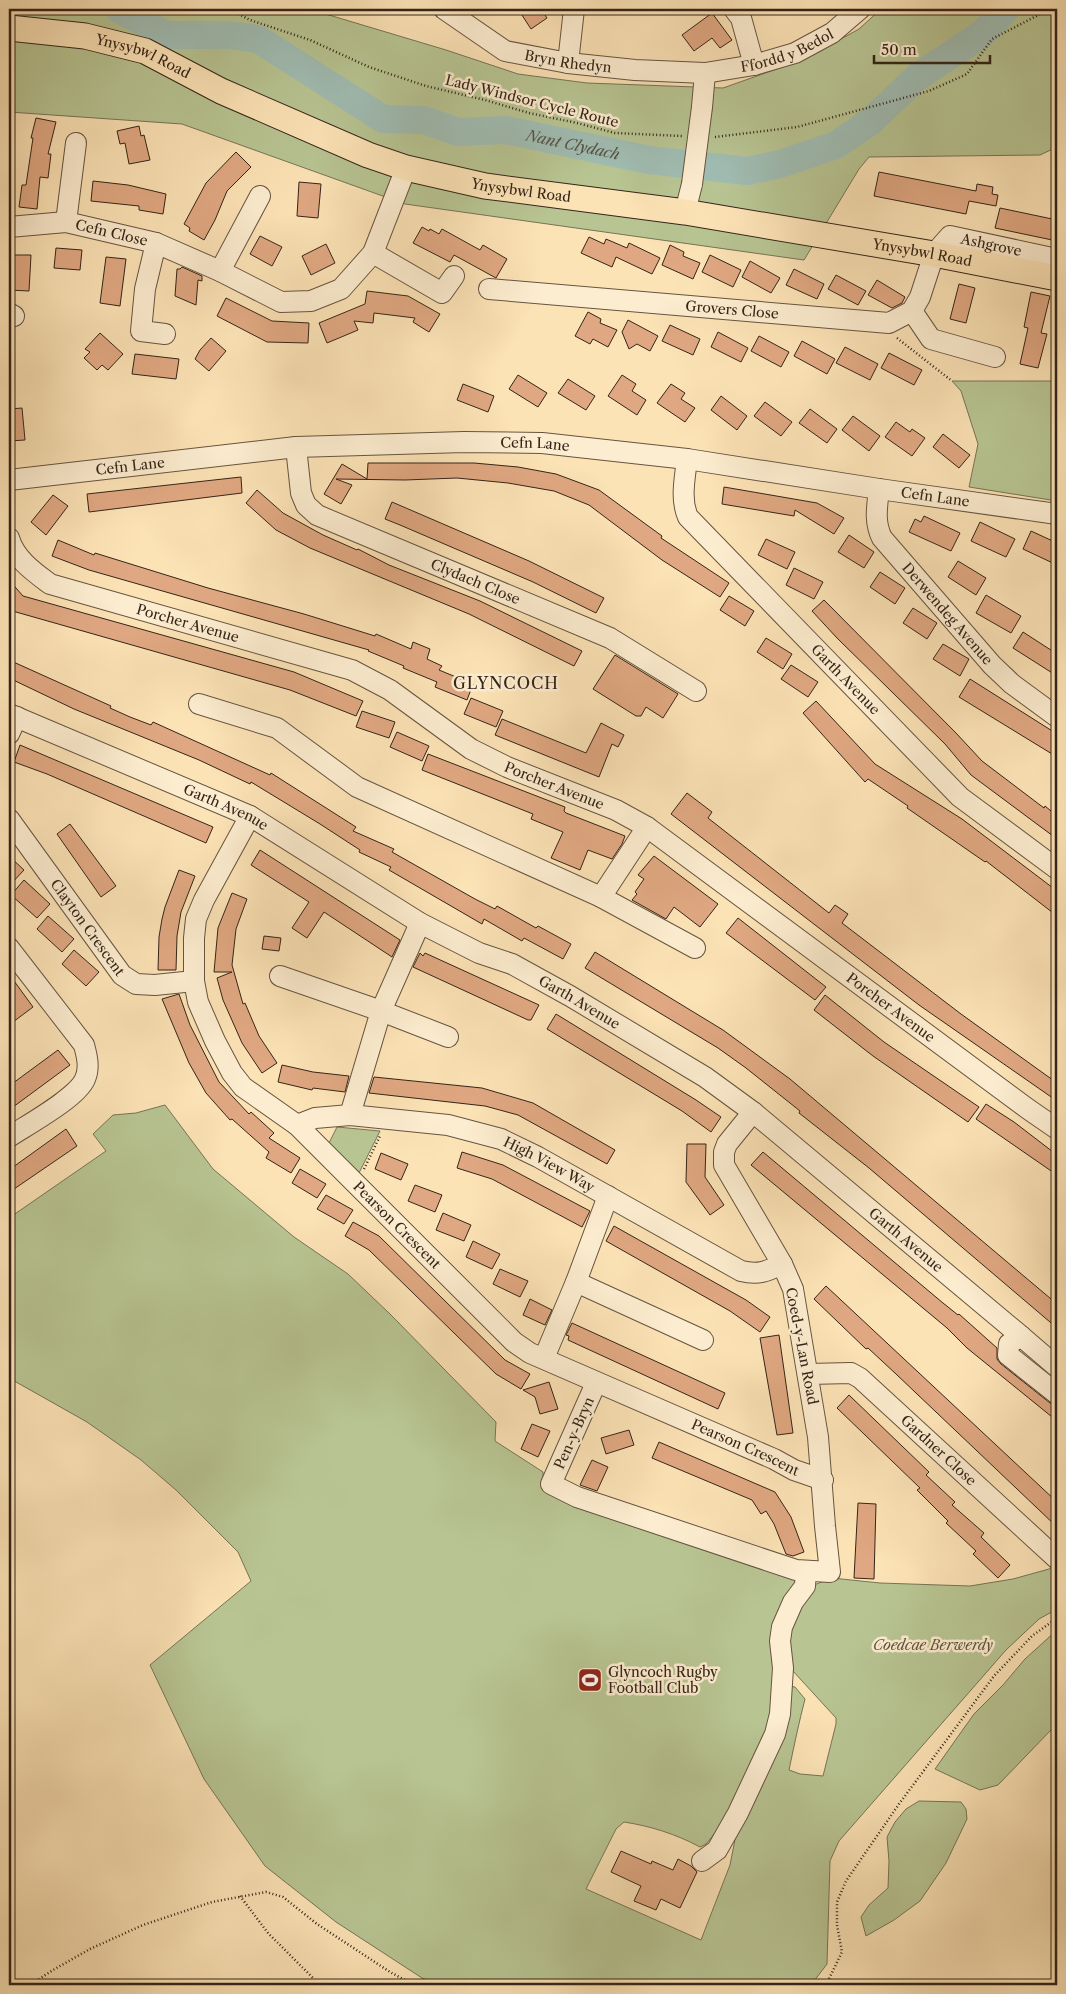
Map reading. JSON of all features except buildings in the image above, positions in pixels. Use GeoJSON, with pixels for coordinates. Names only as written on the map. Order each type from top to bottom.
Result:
{"type":"FeatureCollection","features":[{"type":"Feature","properties":{"kind":"main road","name":"Ynysybwl Road"},"geometry":{"type":"LineString","coordinates":[[9,28],[86,36],[145,51],[221,91],[368,155],[406,168],[485,186],[685,212],[934,254],[1057,278]]}},
{"type":"Feature","properties":{"kind":"street","name":"Bryn Rhedyn"},"geometry":{"type":"LineString","coordinates":[[444,9],[505,51],[568,63],[635,70],[705,74]]}},
{"type":"Feature","properties":{"kind":"street"},"geometry":{"type":"LineString","coordinates":[[568,63],[574,9]]}},
{"type":"Feature","properties":{"kind":"street"},"geometry":{"type":"LineString","coordinates":[[734,9],[741,18],[754,65]]}},
{"type":"Feature","properties":{"kind":"street","name":"Ffordd y Bedol"},"geometry":{"type":"LineString","coordinates":[[705,74],[754,65],[795,53],[832,33],[860,9]]}},
{"type":"Feature","properties":{"kind":"street"},"geometry":{"type":"LineString","coordinates":[[685,212],[692,184],[705,74]]}},
{"type":"Feature","properties":{"kind":"street","name":"Cefn Close"},"geometry":{"type":"LineString","coordinates":[[66,222],[80,152]]}},
{"type":"Feature","properties":{"kind":"street","name":"Cefn Close"},"geometry":{"type":"LineString","coordinates":[[9,227],[66,222],[156,243],[220,270],[281,302],[311,301],[341,289],[373,253],[406,168]]}},
{"type":"Feature","properties":{"kind":"street"},"geometry":{"type":"LineString","coordinates":[[220,270],[261,206]]}},
{"type":"Feature","properties":{"kind":"street","name":"Ashgrove"},"geometry":{"type":"LineString","coordinates":[[934,254],[950,236],[1057,259]]}},
{"type":"Feature","properties":{"kind":"street","name":"Cefn Close"},"geometry":{"type":"LineString","coordinates":[[156,243],[145,289],[141,331],[165,334]]}},
{"type":"Feature","properties":{"kind":"street"},"geometry":{"type":"LineString","coordinates":[[373,253],[442,293],[454,276]]}},
{"type":"Feature","properties":{"kind":"street"},"geometry":{"type":"LineString","coordinates":[[934,254],[920,297],[903,315],[932,340],[994,357]]}},
{"type":"Feature","properties":{"kind":"street","name":"Grovers Close"},"geometry":{"type":"LineString","coordinates":[[489,289],[889,323],[903,315]]}},
{"type":"Feature","properties":{"kind":"street","name":"Cefn Lane"},"geometry":{"type":"LineString","coordinates":[[9,480],[296,446],[464,442],[542,443],[686,459],[1057,514]]}},
{"type":"Feature","properties":{"kind":"street","name":"Clydach Close"},"geometry":{"type":"LineString","coordinates":[[296,446],[301,494],[306,505],[318,515],[610,638],[696,692]]}},
{"type":"Feature","properties":{"kind":"street","name":"Garth Avenue"},"geometry":{"type":"LineString","coordinates":[[686,459],[684,508],[693,521],[960,797],[1057,869]]}},
{"type":"Feature","properties":{"kind":"street","name":"Derwendeg Avenue"},"geometry":{"type":"LineString","coordinates":[[879,489],[876,510],[877,528],[882,538],[992,664],[1012,684],[1057,717]]}},
{"type":"Feature","properties":{"kind":"street","name":"Porcher Avenue"},"geometry":{"type":"LineString","coordinates":[[9,538],[11,547],[28,568],[50,584],[352,670],[390,690],[471,749],[507,767],[616,810],[647,827],[1057,1129]]}},
{"type":"Feature","properties":{"kind":"street"},"geometry":{"type":"LineString","coordinates":[[199,704],[277,728],[357,787],[601,897],[695,948]]}},
{"type":"Feature","properties":{"kind":"street","name":"Garth Avenue"},"geometry":{"type":"LineString","coordinates":[[12,722],[250,816],[420,923],[478,953],[512,964],[570,996],[705,1077],[753,1112],[1057,1367]]}},
{"type":"Feature","properties":{"kind":"street","name":"Pearson Crescent"},"geometry":{"type":"LineString","coordinates":[[250,816],[204,900],[196,919],[194,938],[194,981],[198,1002],[214,1041],[232,1073],[243,1087],[297,1126],[514,1342],[530,1352],[596,1383],[774,1459],[794,1470],[822,1480]]}},
{"type":"Feature","properties":{"kind":"street","name":"Clayton Crescent"},"geometry":{"type":"LineString","coordinates":[[9,818],[122,975],[136,984],[155,985],[194,981]]}},
{"type":"Feature","properties":{"kind":"street"},"geometry":{"type":"LineString","coordinates":[[601,897],[647,827]]}},
{"type":"Feature","properties":{"kind":"street"},"geometry":{"type":"LineString","coordinates":[[350,1115],[381,1011],[420,923]]}},
{"type":"Feature","properties":{"kind":"street"},"geometry":{"type":"LineString","coordinates":[[9,950],[84,1045],[87,1056],[87,1073],[76,1092],[9,1137]]}},
{"type":"Feature","properties":{"kind":"street"},"geometry":{"type":"LineString","coordinates":[[280,976],[448,1036]]}},
{"type":"Feature","properties":{"kind":"street","name":"Coed-y-Lan Road"},"geometry":{"type":"LineString","coordinates":[[753,1112],[727,1144],[724,1152],[724,1165],[782,1264],[793,1289],[818,1437],[830,1572],[801,1570]]}},
{"type":"Feature","properties":{"kind":"street","name":"High View Way"},"geometry":{"type":"LineString","coordinates":[[297,1126],[315,1118],[350,1115],[448,1125],[501,1139],[538,1157],[741,1271],[754,1274],[768,1271],[782,1264]]}},
{"type":"Feature","properties":{"kind":"street"},"geometry":{"type":"LineString","coordinates":[[544,1358],[576,1282],[608,1196]]}},
{"type":"Feature","properties":{"kind":"street"},"geometry":{"type":"LineString","coordinates":[[576,1282],[703,1340]]}},
{"type":"Feature","properties":{"kind":"street"},"geometry":{"type":"LineString","coordinates":[[1021,1336],[1009,1344],[1008,1355],[1057,1394]]}},
{"type":"Feature","properties":{"kind":"street","name":"Gardner Close"},"geometry":{"type":"LineString","coordinates":[[808,1374],[851,1373],[860,1378],[1056,1559]]}},
{"type":"Feature","properties":{"kind":"street","name":"Pen-y-Bryn"},"geometry":{"type":"LineString","coordinates":[[596,1383],[551,1484],[577,1497],[801,1570]]}},
{"type":"Feature","properties":{"kind":"street"},"geometry":{"type":"LineString","coordinates":[[702,1861],[716,1850],[738,1814],[775,1734],[781,1707],[783,1668],[780,1640],[782,1627],[792,1602],[806,1586],[801,1570]]}},
{"type":"Feature","properties":{"kind":"path","name":"Lady Windsor Cycle Route"},"geometry":{"type":"LineString","coordinates":[[229,9],[250,20],[310,40],[370,67],[426,86],[528,113],[615,133],[687,136]]}},
{"type":"Feature","properties":{"kind":"path"},"geometry":{"type":"LineString","coordinates":[[713,137],[797,127],[929,91],[967,74],[992,39],[1050,9]]}},
{"type":"Feature","properties":{"kind":"path"},"geometry":{"type":"LineString","coordinates":[[903,315],[897,338],[952,381]]}},
{"type":"Feature","properties":{"kind":"path"},"geometry":{"type":"LineString","coordinates":[[357,1185],[389,1119]]}},
{"type":"Feature","properties":{"kind":"path"},"geometry":{"type":"LineString","coordinates":[[826,1985],[842,1952],[837,1925],[837,1902],[846,1881],[899,1804],[994,1676],[1032,1636],[1057,1618]]}},
{"type":"Feature","properties":{"kind":"path"},"geometry":{"type":"LineString","coordinates":[[30,1985],[90,1948],[143,1925],[212,1902],[266,1892],[283,1898],[317,1924],[390,1972],[414,1985]]}},
{"type":"Feature","properties":{"kind":"path"},"geometry":{"type":"LineString","coordinates":[[240,1896],[268,1933],[320,1985]]}},
{"type":"Feature","properties":{"kind":"green space"},"geometry":{"type":"Polygon","coordinates":[[[9,9],[318,9],[319,12],[518,74],[587,83],[723,88],[805,59],[859,29],[881,9],[1057,9],[1057,147],[1040,155],[869,157],[859,169],[804,260],[405,204],[182,124],[9,112],[9,9]]]}},
{"type":"Feature","properties":{"kind":"green space"},"geometry":{"type":"Polygon","coordinates":[[[952,381],[1057,381],[1057,501],[969,487],[978,444],[961,391],[952,381]]]}},
{"type":"Feature","properties":{"kind":"green space","name":"Coedcae Berwerdy"},"geometry":{"type":"Polygon","coordinates":[[[165,1105],[213,1169],[294,1237],[348,1274],[390,1314],[496,1422],[495,1441],[543,1472],[543,1487],[565,1501],[648,1530],[805,1578],[784,1608],[774,1633],[777,1704],[772,1731],[726,1820],[706,1844],[700,1847],[663,1831],[624,1822],[616,1829],[586,1889],[701,1940],[730,1865],[739,1819],[776,1750],[784,1726],[788,1686],[795,1687],[805,1699],[789,1770],[800,1774],[823,1776],[836,1718],[792,1670],[785,1653],[784,1644],[785,1635],[798,1607],[814,1585],[832,1578],[880,1583],[970,1586],[1013,1579],[1049,1569],[1057,1564],[1057,1609],[1039,1619],[1006,1650],[839,1841],[830,1861],[827,1964],[811,1985],[439,1985],[422,1978],[336,1922],[265,1866],[204,1779],[150,1665],[251,1581],[238,1552],[176,1490],[141,1460],[87,1422],[9,1378],[9,1218],[106,1151],[93,1134],[113,1115],[136,1113],[165,1105]]]}},
{"type":"Feature","properties":{"kind":"green space"},"geometry":{"type":"Polygon","coordinates":[[[337,1127],[380,1131],[359,1173],[328,1145],[337,1127]]]}},
{"type":"Feature","properties":{"kind":"green space"},"geometry":{"type":"Polygon","coordinates":[[[1057,1630],[1057,1719],[1051,1730],[998,1785],[980,1790],[935,1769],[974,1714],[1003,1685],[1025,1659],[1057,1630]]]}},
{"type":"Feature","properties":{"kind":"green space"},"geometry":{"type":"Polygon","coordinates":[[[919,1801],[961,1802],[966,1809],[967,1819],[946,1863],[920,1901],[894,1920],[866,1936],[861,1917],[869,1905],[888,1888],[889,1861],[887,1837],[895,1822],[906,1809],[919,1801]]]}},
{"type":"Feature","properties":{"kind":"waterway","name":"Nant Clydach"},"geometry":{"type":"LineString","coordinates":[[119,9],[166,35],[230,35],[258,39],[383,119],[424,120],[458,132],[506,130],[649,160],[747,171],[780,164],[836,145],[870,122],[917,77],[982,34],[1006,9]]}},
{"type":"Feature","properties":{"kind":"place","name":"Glyncoch Rugby Football Club"},"geometry":{"type":"Point","coordinates":[590,1680]}},
{"type":"Feature","properties":{"kind":"district","name":"GLYNCOCH"},"geometry":{"type":"Point","coordinates":[506,683]}}]}
